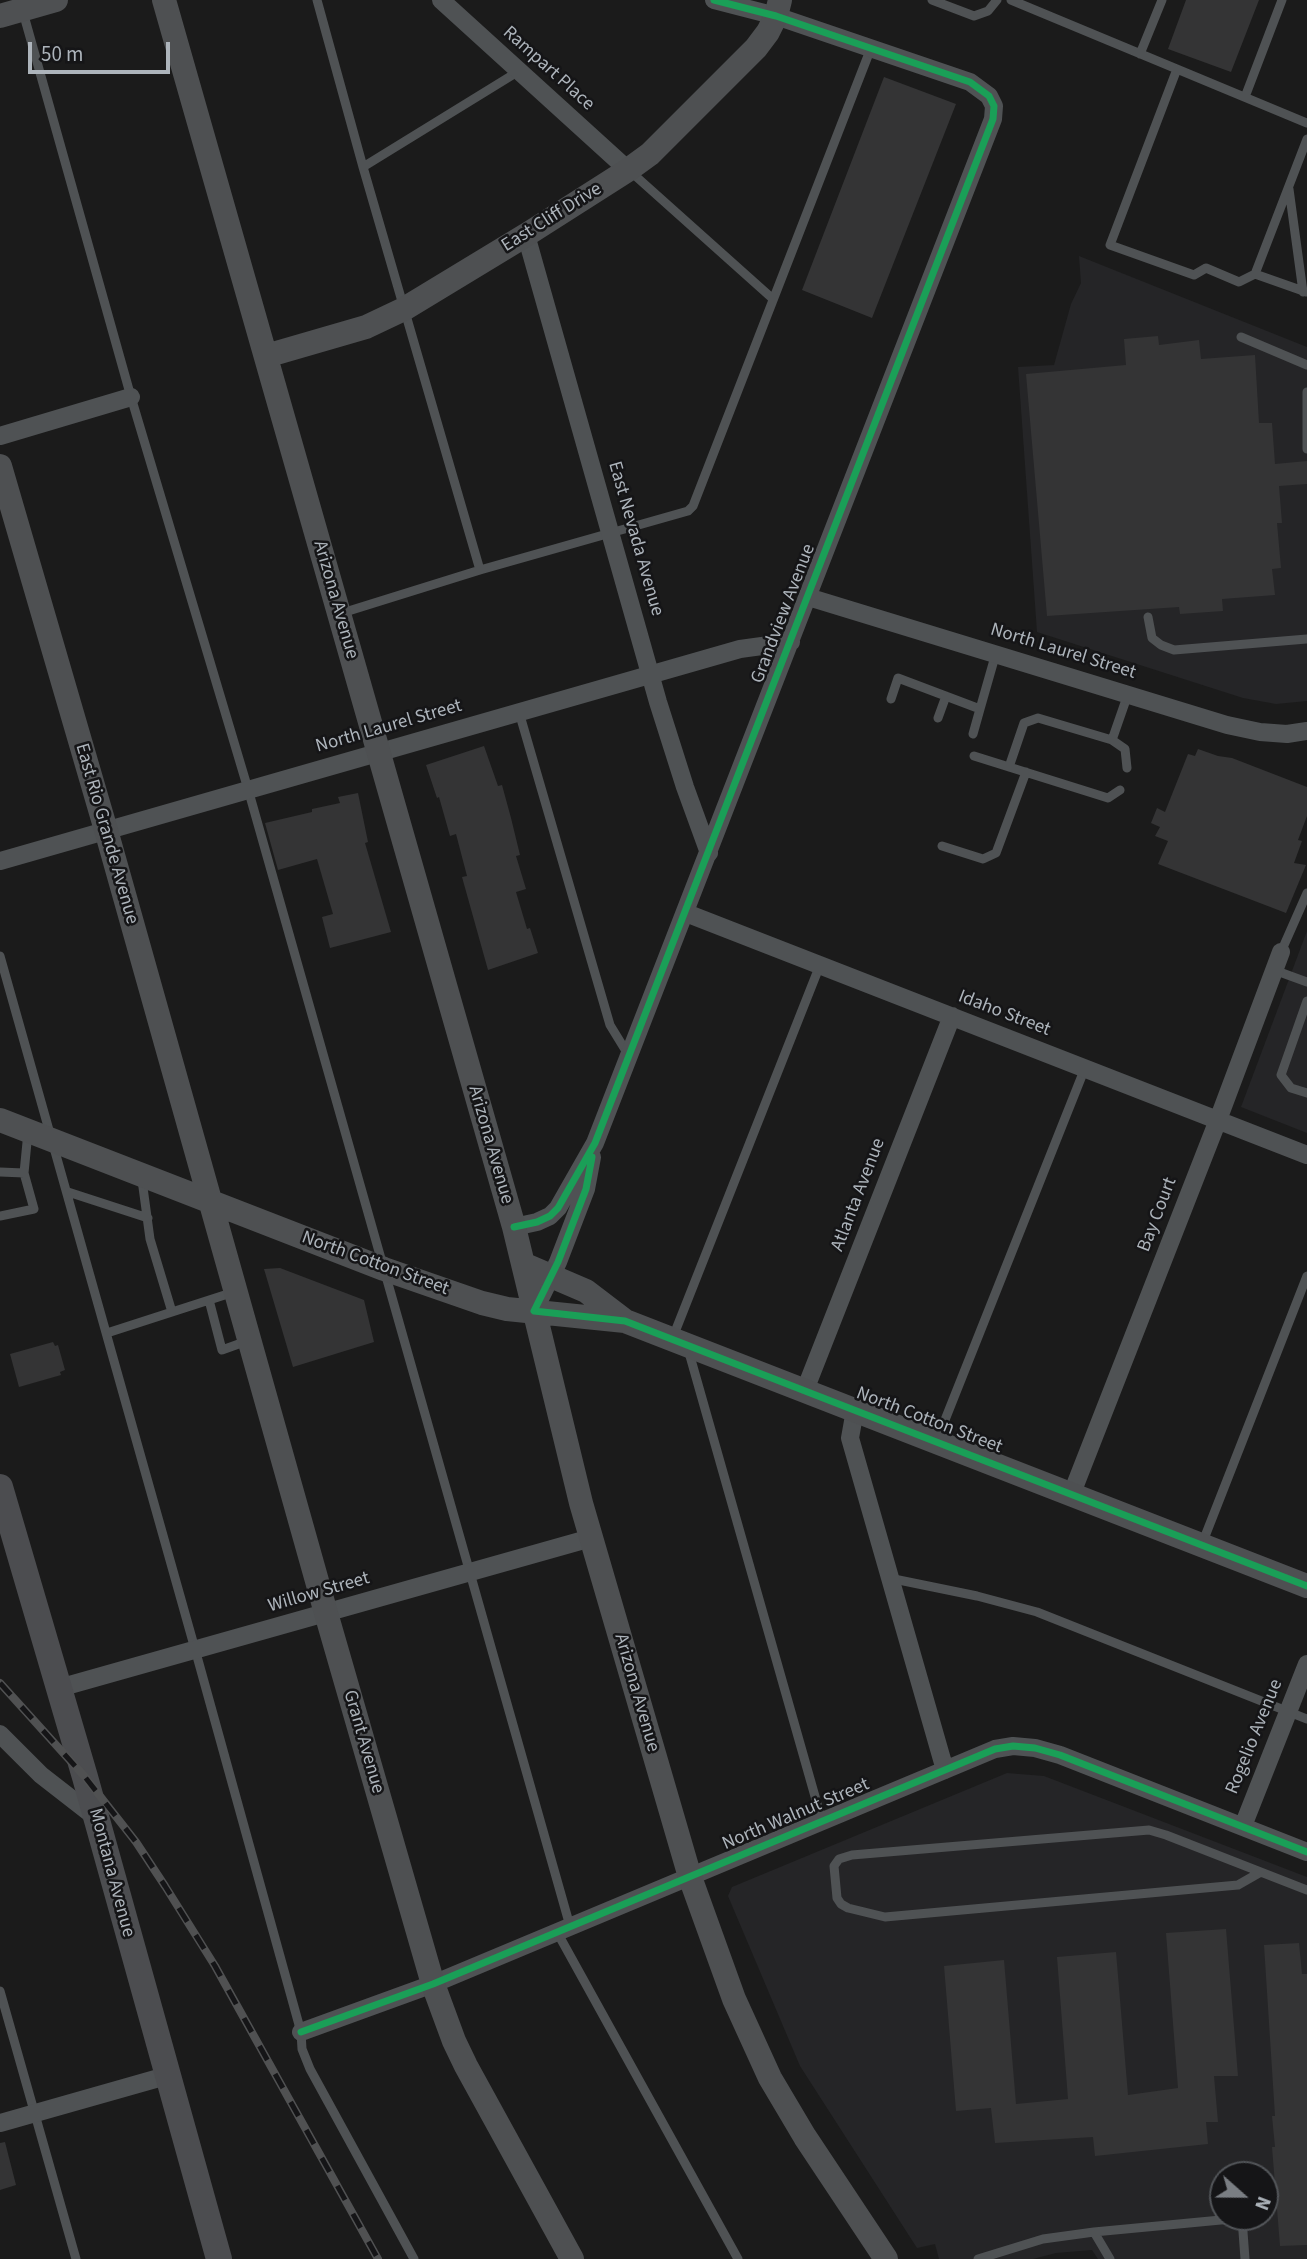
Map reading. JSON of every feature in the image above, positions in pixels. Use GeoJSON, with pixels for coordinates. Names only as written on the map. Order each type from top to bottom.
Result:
{"type":"FeatureCollection","features":[{"type":"Feature","properties":{"kind":"main road"},"geometry":{"type":"LineString","coordinates":[[14,9],[56,0]]}},
{"type":"Feature","properties":{"kind":"main road","name":"Arizona Avenue"},"geometry":{"type":"LineString","coordinates":[[164,0],[514,1227],[591,1538],[690,1877],[733,1999],[770,2078],[805,2137],[886,2259]]}},
{"type":"Feature","properties":{"kind":"main road","name":"East Cliff Drive"},"geometry":{"type":"LineString","coordinates":[[265,356],[366,327],[404,309],[628,170],[650,155],[756,48],[768,32],[778,8]]}},
{"type":"Feature","properties":{"kind":"main road","name":"East Rio Grande Avenue"},"geometry":{"type":"LineString","coordinates":[[0,466],[212,1202]]}},
{"type":"Feature","properties":{"kind":"main road","name":"North Cotton Street"},"geometry":{"type":"LineString","coordinates":[[0,1120],[384,1269],[482,1303],[507,1309],[625,1321],[1307,1586]]}},
{"type":"Feature","properties":{"kind":"main road","name":"Grant Avenue"},"geometry":{"type":"LineString","coordinates":[[212,1202],[433,1984],[454,2042],[466,2066],[572,2259]]}},
{"type":"Feature","properties":{"kind":"main road"},"geometry":{"type":"LineString","coordinates":[[523,1264],[586,1291],[625,1321]]}},
{"type":"Feature","properties":{"kind":"main road","name":"Montana Avenue"},"geometry":{"type":"LineString","coordinates":[[0,1488],[59,1688],[219,2259]]}},
{"type":"Feature","properties":{"kind":"street","name":"Rampart Place"},"geometry":{"type":"LineString","coordinates":[[441,0],[628,170]]}},
{"type":"Feature","properties":{"kind":"street"},"geometry":{"type":"LineString","coordinates":[[715,0],[778,8],[871,48]]}},
{"type":"Feature","properties":{"kind":"street","name":"Grandview Avenue"},"geometry":{"type":"LineString","coordinates":[[514,1227],[537,1222],[550,1216],[558,1208],[594,1143],[686,913],[993,118],[994,106],[989,96],[970,82],[871,48]]}},
{"type":"Feature","properties":{"kind":"street","name":"East Nevada Avenue"},"geometry":{"type":"LineString","coordinates":[[526,235],[658,702],[709,853]]}},
{"type":"Feature","properties":{"kind":"street"},"geometry":{"type":"LineString","coordinates":[[0,436],[131,397]]}},
{"type":"Feature","properties":{"kind":"street","name":"North Laurel Street"},"geometry":{"type":"LineString","coordinates":[[808,597],[1227,725],[1260,733],[1287,734],[1307,731]]}},
{"type":"Feature","properties":{"kind":"street","name":"North Laurel Street"},"geometry":{"type":"LineString","coordinates":[[0,861],[740,649],[791,642]]}},
{"type":"Feature","properties":{"kind":"street","name":"Idaho Street"},"geometry":{"type":"LineString","coordinates":[[686,913],[1307,1155]]}},
{"type":"Feature","properties":{"kind":"street","name":"Bay Court"},"geometry":{"type":"LineString","coordinates":[[1072,1493],[1282,952]]}},
{"type":"Feature","properties":{"kind":"street","name":"Atlanta Avenue"},"geometry":{"type":"LineString","coordinates":[[805,1390],[952,1016]]}},
{"type":"Feature","properties":{"kind":"street","name":"Grandview Avenue"},"geometry":{"type":"LineString","coordinates":[[534,1311],[586,1189],[594,1143]]}},
{"type":"Feature","properties":{"kind":"street"},"geometry":{"type":"LineString","coordinates":[[855,1410],[850,1438],[945,1770]]}},
{"type":"Feature","properties":{"kind":"street","name":"Willow Street"},"geometry":{"type":"LineString","coordinates":[[59,1688],[591,1538]]}},
{"type":"Feature","properties":{"kind":"street","name":"Rogelio Avenue"},"geometry":{"type":"LineString","coordinates":[[1243,1826],[1307,1664]]}},
{"type":"Feature","properties":{"kind":"street"},"geometry":{"type":"LineString","coordinates":[[0,1734],[40,1775],[95,1817]]}},
{"type":"Feature","properties":{"kind":"street","name":"North Walnut Street"},"geometry":{"type":"LineString","coordinates":[[301,2032],[433,1984],[995,1749],[1013,1746],[1035,1748],[1060,1755],[1307,1852]]}},
{"type":"Feature","properties":{"kind":"street"},"geometry":{"type":"LineString","coordinates":[[0,2123],[166,2076]]}},
{"type":"Feature","properties":{"kind":"lane"},"geometry":{"type":"LineString","coordinates":[[317,0],[480,570]]}},
{"type":"Feature","properties":{"kind":"lane"},"geometry":{"type":"LineString","coordinates":[[932,0],[974,16],[988,11],[997,0]]}},
{"type":"Feature","properties":{"kind":"lane"},"geometry":{"type":"LineString","coordinates":[[1011,0],[1307,123]]}},
{"type":"Feature","properties":{"kind":"lane"},"geometry":{"type":"LineString","coordinates":[[1140,54],[1161,0]]}},
{"type":"Feature","properties":{"kind":"lane"},"geometry":{"type":"LineString","coordinates":[[1244,97],[1282,0]]}},
{"type":"Feature","properties":{"kind":"lane"},"geometry":{"type":"LineString","coordinates":[[14,9],[248,789],[469,1572],[564,1929],[738,2259]]}},
{"type":"Feature","properties":{"kind":"lane"},"geometry":{"type":"LineString","coordinates":[[339,614],[480,570],[688,512],[693,506],[871,48]]}},
{"type":"Feature","properties":{"kind":"lane"},"geometry":{"type":"LineString","coordinates":[[1177,69],[1110,245],[1194,275],[1206,268],[1239,282],[1255,274],[1307,139]]}},
{"type":"Feature","properties":{"kind":"lane"},"geometry":{"type":"LineString","coordinates":[[363,167],[519,71]]}},
{"type":"Feature","properties":{"kind":"lane"},"geometry":{"type":"LineString","coordinates":[[628,170],[774,299]]}},
{"type":"Feature","properties":{"kind":"lane"},"geometry":{"type":"LineString","coordinates":[[1255,274],[1305,292],[1289,187]]}},
{"type":"Feature","properties":{"kind":"lane"},"geometry":{"type":"LineString","coordinates":[[1241,337],[1307,365]]}},
{"type":"Feature","properties":{"kind":"lane"},"geometry":{"type":"LineString","coordinates":[[1307,392],[1307,449]]}},
{"type":"Feature","properties":{"kind":"lane"},"geometry":{"type":"LineString","coordinates":[[1148,617],[1152,638],[1174,650],[1307,639]]}},
{"type":"Feature","properties":{"kind":"lane"},"geometry":{"type":"LineString","coordinates":[[973,734],[996,653]]}},
{"type":"Feature","properties":{"kind":"lane"},"geometry":{"type":"LineString","coordinates":[[891,699],[898,678],[980,709]]}},
{"type":"Feature","properties":{"kind":"lane"},"geometry":{"type":"LineString","coordinates":[[1112,740],[1128,694]]}},
{"type":"Feature","properties":{"kind":"lane"},"geometry":{"type":"LineString","coordinates":[[938,718],[946,696]]}},
{"type":"Feature","properties":{"kind":"lane"},"geometry":{"type":"LineString","coordinates":[[519,712],[610,1025],[629,1057]]}},
{"type":"Feature","properties":{"kind":"lane"},"geometry":{"type":"LineString","coordinates":[[1009,767],[1024,723],[1038,718],[1112,740],[1125,749],[1127,768]]}},
{"type":"Feature","properties":{"kind":"lane"},"geometry":{"type":"LineString","coordinates":[[975,756],[1108,798],[1120,790]]}},
{"type":"Feature","properties":{"kind":"lane"},"geometry":{"type":"LineString","coordinates":[[942,846],[983,859],[996,853],[1026,772]]}},
{"type":"Feature","properties":{"kind":"lane"},"geometry":{"type":"LineString","coordinates":[[1282,952],[1307,893]]}},
{"type":"Feature","properties":{"kind":"lane"},"geometry":{"type":"LineString","coordinates":[[0,956],[301,2032],[302,2049],[310,2070],[414,2259]]}},
{"type":"Feature","properties":{"kind":"lane"},"geometry":{"type":"LineString","coordinates":[[820,965],[680,1342],[822,1821]]}},
{"type":"Feature","properties":{"kind":"lane"},"geometry":{"type":"LineString","coordinates":[[1274,970],[1307,982]]}},
{"type":"Feature","properties":{"kind":"lane"},"geometry":{"type":"LineString","coordinates":[[1307,1001],[1281,1075],[1291,1088],[1307,1093]]}},
{"type":"Feature","properties":{"kind":"lane"},"geometry":{"type":"LineString","coordinates":[[937,1441],[1085,1068]]}},
{"type":"Feature","properties":{"kind":"lane"},"geometry":{"type":"LineString","coordinates":[[0,1216],[34,1209],[24,1173],[28,1130]]}},
{"type":"Feature","properties":{"kind":"lane"},"geometry":{"type":"LineString","coordinates":[[0,1172],[24,1173]]}},
{"type":"Feature","properties":{"kind":"lane"},"geometry":{"type":"LineString","coordinates":[[141,1175],[150,1239],[172,1311]]}},
{"type":"Feature","properties":{"kind":"lane"},"geometry":{"type":"LineString","coordinates":[[68,1192],[148,1218]]}},
{"type":"Feature","properties":{"kind":"lane"},"geometry":{"type":"LineString","coordinates":[[1202,1544],[1307,1276]]}},
{"type":"Feature","properties":{"kind":"lane"},"geometry":{"type":"LineString","coordinates":[[107,1333],[236,1291]]}},
{"type":"Feature","properties":{"kind":"lane"},"geometry":{"type":"LineString","coordinates":[[209,1300],[222,1350],[250,1340]]}},
{"type":"Feature","properties":{"kind":"lane"},"geometry":{"type":"LineString","coordinates":[[889,1578],[977,1596],[1037,1612],[1307,1719]]}},
{"type":"Feature","properties":{"kind":"lane"},"geometry":{"type":"LineString","coordinates":[[1259,1872],[1238,1885],[885,1917],[841,1904],[837,1898],[834,1866],[839,1859],[852,1854],[1149,1830],[1307,1890]]}},
{"type":"Feature","properties":{"kind":"lane"},"geometry":{"type":"LineString","coordinates":[[0,1991],[76,2259]]}},
{"type":"Feature","properties":{"kind":"lane"},"geometry":{"type":"LineString","coordinates":[[978,2259],[1043,2239],[1241,2218],[1245,2259]]}},
{"type":"Feature","properties":{"kind":"lane"},"geometry":{"type":"LineString","coordinates":[[1094,2232],[1110,2259]]}},
{"type":"Feature","properties":{"kind":"shaded area"},"geometry":{"type":"Polygon","coordinates":[[[1079,256],[1307,347],[1307,701],[1276,704],[1243,698],[1037,632],[1018,367],[1054,365],[1071,304],[1081,283],[1079,256]]]}},
{"type":"Feature","properties":{"kind":"shaded area"},"geometry":{"type":"Polygon","coordinates":[[[1307,931],[1307,1133],[1241,1107],[1307,931]]]}},
{"type":"Feature","properties":{"kind":"shaded area"},"geometry":{"type":"Polygon","coordinates":[[[1007,1773],[1044,1776],[1307,1877],[1307,2259],[1098,2259],[1092,2250],[1056,2253],[1033,2259],[939,2259],[935,2244],[917,2248],[800,2066],[728,1896],[732,1887],[1007,1773]]]}},
{"type":"Feature","properties":{"kind":"building"},"geometry":{"type":"Polygon","coordinates":[[[1186,0],[1259,0],[1231,72],[1168,49],[1186,0]]]}},
{"type":"Feature","properties":{"kind":"building"},"geometry":{"type":"Polygon","coordinates":[[[884,77],[956,104],[872,318],[802,290],[884,77]]]}},
{"type":"Feature","properties":{"kind":"building"},"geometry":{"type":"Polygon","coordinates":[[[1158,336],[1159,345],[1199,340],[1201,359],[1255,355],[1259,423],[1272,423],[1275,464],[1307,461],[1307,484],[1279,486],[1282,523],[1277,523],[1281,568],[1272,569],[1275,595],[1222,599],[1223,611],[1180,614],[1179,607],[1047,616],[1026,374],[1126,365],[1124,339],[1158,336]]]}},
{"type":"Feature","properties":{"kind":"building"},"geometry":{"type":"Polygon","coordinates":[[[484,746],[498,786],[502,785],[511,818],[520,855],[516,856],[526,889],[516,892],[527,929],[530,928],[538,953],[488,970],[462,877],[467,876],[456,834],[450,836],[426,765],[484,746]]]}},
{"type":"Feature","properties":{"kind":"building"},"geometry":{"type":"Polygon","coordinates":[[[1198,749],[1232,758],[1307,787],[1307,816],[1298,840],[1302,841],[1294,863],[1306,865],[1286,913],[1158,864],[1168,841],[1155,836],[1160,827],[1151,823],[1157,808],[1165,812],[1188,754],[1195,756],[1198,749]]]}},
{"type":"Feature","properties":{"kind":"building"},"geometry":{"type":"Polygon","coordinates":[[[358,793],[368,842],[365,843],[391,932],[330,948],[322,917],[333,914],[317,859],[278,870],[265,823],[340,803],[338,797],[358,793]]]}},
{"type":"Feature","properties":{"kind":"building"},"geometry":{"type":"Polygon","coordinates":[[[280,1268],[364,1300],[374,1342],[293,1367],[264,1269],[280,1268]]]}},
{"type":"Feature","properties":{"kind":"building"},"geometry":{"type":"Polygon","coordinates":[[[53,1342],[55,1346],[58,1345],[65,1370],[60,1372],[61,1375],[19,1387],[10,1354],[53,1342]]]}},
{"type":"Feature","properties":{"kind":"building"},"geometry":{"type":"Polygon","coordinates":[[[1226,1929],[1238,2076],[1214,2076],[1218,2122],[1206,2122],[1208,2144],[1095,2156],[1093,2137],[995,2143],[991,2108],[956,2111],[944,1966],[1004,1960],[1016,2104],[1068,2099],[1057,1957],[1116,1952],[1128,2095],[1178,2088],[1166,1933],[1226,1929]]]}},
{"type":"Feature","properties":{"kind":"building"},"geometry":{"type":"Polygon","coordinates":[[[1299,1943],[1302,1974],[1307,1974],[1307,2245],[1280,2246],[1279,2161],[1273,2161],[1272,2147],[1275,2147],[1272,2116],[1275,2116],[1264,1945],[1299,1943]]]}},
{"type":"Feature","properties":{"kind":"building"},"geometry":{"type":"Polygon","coordinates":[[[5,2142],[16,2185],[0,2190],[0,2143],[5,2142]]]}},
{"type":"Feature","properties":{"kind":"railway"},"geometry":{"type":"LineString","coordinates":[[0,1683],[85,1777],[136,1842],[165,1886],[215,1966],[378,2259]]}},
{"type":"Feature","properties":{"kind":"cycle path"},"geometry":{"type":"LineString","coordinates":[[514,1227],[537,1222],[550,1216],[558,1208],[595,1143],[993,119],[994,106],[989,96],[970,82],[776,16],[714,0]]}},
{"type":"Feature","properties":{"kind":"cycle path"},"geometry":{"type":"LineString","coordinates":[[592,1157],[586,1189],[558,1262],[534,1311],[625,1321],[1307,1586]]}},
{"type":"Feature","properties":{"kind":"cycle path"},"geometry":{"type":"LineString","coordinates":[[301,2032],[433,1984],[995,1749],[1013,1746],[1035,1748],[1060,1755],[1307,1852]]}}]}
